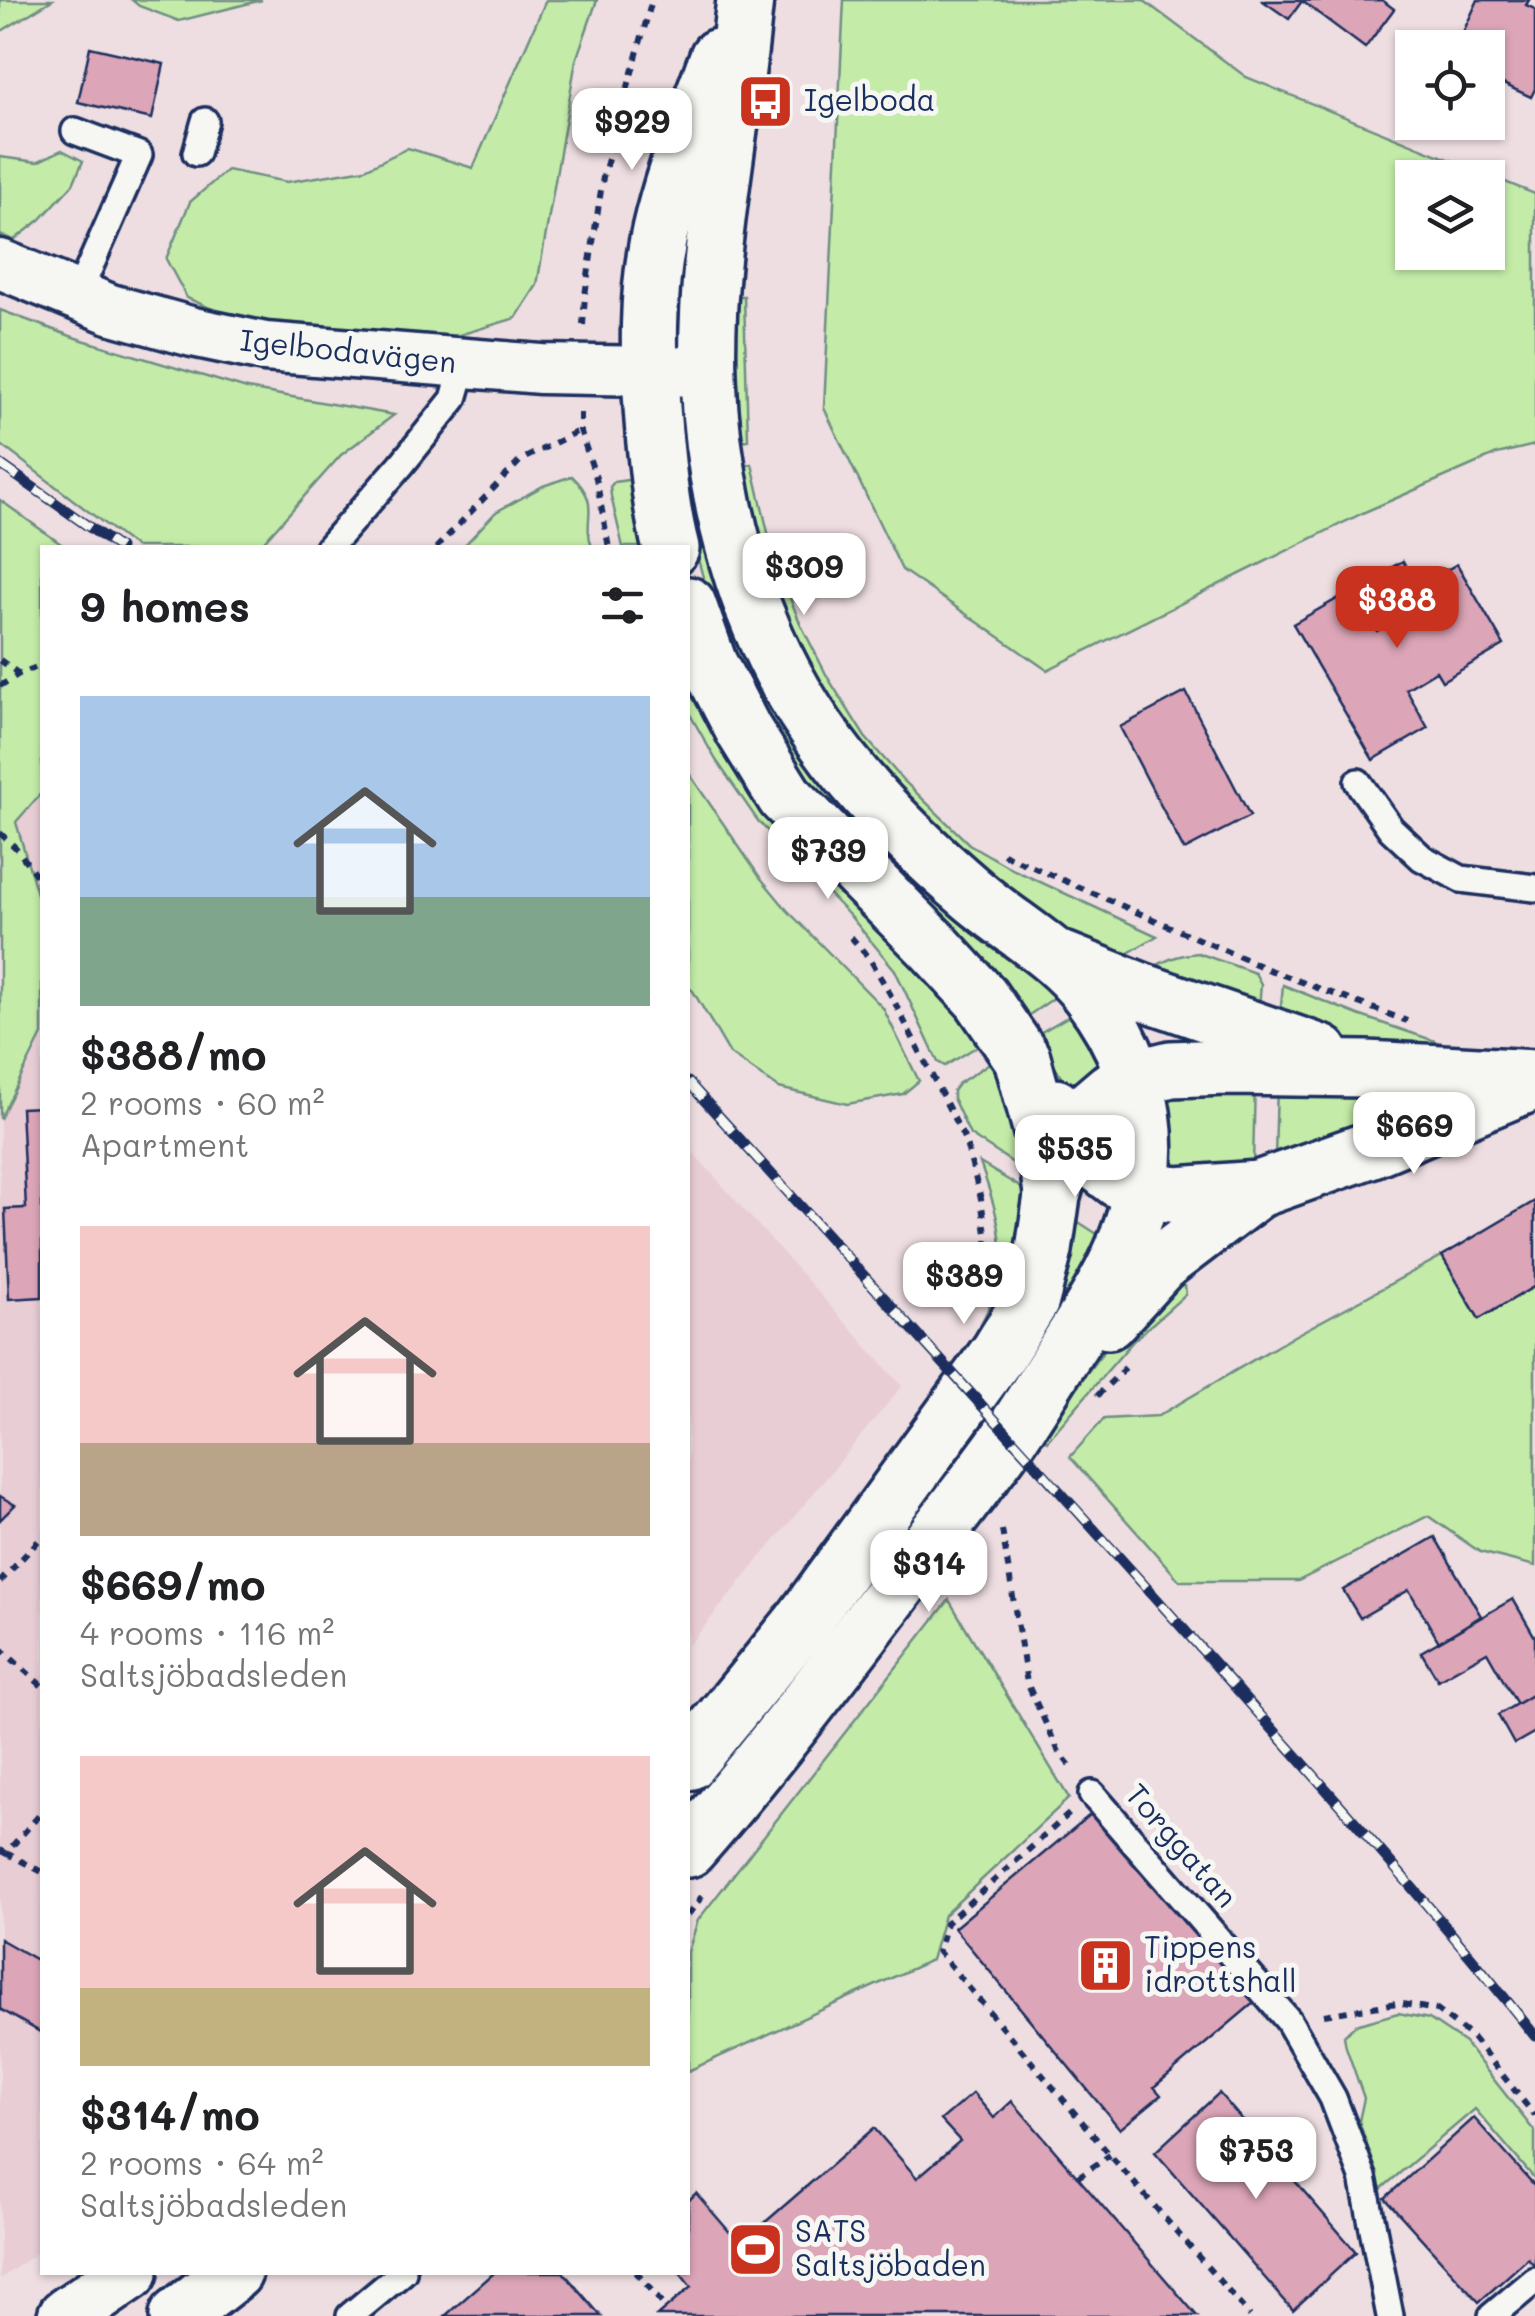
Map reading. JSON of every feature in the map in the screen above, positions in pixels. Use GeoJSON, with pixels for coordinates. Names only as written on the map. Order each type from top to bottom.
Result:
{"type":"FeatureCollection","features":[{"type":"Feature","properties":{"kind":"main road"},"geometry":{"type":"LineString","coordinates":[[670,545],[657,468],[649,372],[654,270],[662,221],[682,151],[742,0]]}},
{"type":"Feature","properties":{"kind":"main road"},"geometry":{"type":"LineString","coordinates":[[742,0],[716,220],[708,372],[711,425],[727,517],[764,634],[797,702],[877,807],[978,900],[1058,958],[1089,993],[1110,1024],[1135,1078],[1143,1109],[1141,1190],[1126,1242],[1104,1290],[1009,1439]]}},
{"type":"Feature","properties":{"kind":"main road"},"geometry":{"type":"LineString","coordinates":[[690,610],[710,664],[744,731],[785,797],[981,998],[1089,1157],[1119,1180],[1141,1190],[1177,1195],[1259,1188],[1369,1150],[1535,1080]]}},
{"type":"Feature","properties":{"kind":"main road"},"geometry":{"type":"LineString","coordinates":[[1058,958],[1366,1068]]}},
{"type":"Feature","properties":{"kind":"main road"},"geometry":{"type":"LineString","coordinates":[[1022,1058],[1045,1143],[1052,1196]]}},
{"type":"Feature","properties":{"kind":"main road"},"geometry":{"type":"LineString","coordinates":[[690,1760],[800,1625],[999,1352],[1030,1300],[1062,1160],[1091,1107],[1111,1090],[1135,1078],[1171,1069],[1213,1068],[1366,1068],[1535,1080]]}},
{"type":"Feature","properties":{"kind":"main road"},"geometry":{"type":"LineString","coordinates":[[690,1847],[781,1739],[1009,1439],[1160,1264],[1259,1188]]}},
{"type":"Feature","properties":{"kind":"main road"},"geometry":{"type":"LineString","coordinates":[[66,2316],[126,2275]]}},
{"type":"Feature","properties":{"kind":"main road"},"geometry":{"type":"LineString","coordinates":[[178,2316],[230,2275]]}},
{"type":"Feature","properties":{"kind":"street","name":"Igelbodavägen"},"geometry":{"type":"LineString","coordinates":[[0,264],[110,309],[265,347],[540,369],[708,372]]}},
{"type":"Feature","properties":{"kind":"lane"},"geometry":{"type":"LineString","coordinates":[[196,153],[206,121]]}},
{"type":"Feature","properties":{"kind":"lane"},"geometry":{"type":"LineString","coordinates":[[75,131],[138,154],[77,296]]}},
{"type":"Feature","properties":{"kind":"lane"},"geometry":{"type":"LineString","coordinates":[[331,545],[454,399],[464,364]]}},
{"type":"Feature","properties":{"kind":"lane"},"geometry":{"type":"LineString","coordinates":[[1358,782],[1391,830],[1422,858],[1461,880],[1535,888]]}},
{"type":"Feature","properties":{"kind":"lane","name":"Torggatan"},"geometry":{"type":"LineString","coordinates":[[1092,1794],[1288,2020],[1334,2098],[1363,2177],[1390,2316]]}},
{"type":"Feature","properties":{"kind":"lane"},"geometry":{"type":"LineString","coordinates":[[350,2316],[399,2275]]}},
{"type":"Feature","properties":{"kind":"lane"},"geometry":{"type":"LineString","coordinates":[[1492,2316],[1535,2280]]}},
{"type":"Feature","properties":{"kind":"path"},"geometry":{"type":"LineString","coordinates":[[591,260],[603,177],[652,0]]}},
{"type":"Feature","properties":{"kind":"path"},"geometry":{"type":"LineString","coordinates":[[439,545],[521,460],[580,430],[596,478],[608,545]]}},
{"type":"Feature","properties":{"kind":"path"},"geometry":{"type":"LineString","coordinates":[[0,660],[18,674]]}},
{"type":"Feature","properties":{"kind":"path"},"geometry":{"type":"LineString","coordinates":[[0,686],[40,666]]}},
{"type":"Feature","properties":{"kind":"path"},"geometry":{"type":"LineString","coordinates":[[0,833],[40,880]]}},
{"type":"Feature","properties":{"kind":"path"},"geometry":{"type":"LineString","coordinates":[[996,851],[1272,972],[1407,1021]]}},
{"type":"Feature","properties":{"kind":"path"},"geometry":{"type":"LineString","coordinates":[[850,936],[870,959],[964,1140],[981,1198],[990,1267]]}},
{"type":"Feature","properties":{"kind":"path"},"geometry":{"type":"LineString","coordinates":[[1000,1518],[1027,1683],[1059,1752],[1092,1794],[946,1923],[938,1951],[1250,2316]]}},
{"type":"Feature","properties":{"kind":"path"},"geometry":{"type":"LineString","coordinates":[[0,1582],[40,1538]]}},
{"type":"Feature","properties":{"kind":"path"},"geometry":{"type":"LineString","coordinates":[[0,1648],[40,1684]]}},
{"type":"Feature","properties":{"kind":"path"},"geometry":{"type":"LineString","coordinates":[[40,1814],[2,1852],[40,1871]]}},
{"type":"Feature","properties":{"kind":"path"},"geometry":{"type":"LineString","coordinates":[[1288,2020],[1397,2003],[1437,2010],[1472,2038],[1535,2116]]}},
{"type":"Feature","properties":{"kind":"path"},"geometry":{"type":"LineString","coordinates":[[1078,2178],[1110,2156]]}},
{"type":"Feature","properties":{"kind":"path"},"geometry":{"type":"LineString","coordinates":[[638,2275],[666,2308]]}},
{"type":"Feature","properties":{"kind":"shaded area"},"geometry":{"type":"Polygon","coordinates":[[[40,794],[40,904],[16,822],[40,794]]]}},
{"type":"Feature","properties":{"kind":"shaded area"},"geometry":{"type":"Polygon","coordinates":[[[40,1039],[40,2250],[0,2279],[0,1119],[40,1039]]]}},
{"type":"Feature","properties":{"kind":"shaded area"},"geometry":{"type":"Polygon","coordinates":[[[690,1149],[902,1386],[690,1644],[690,1149]]]}},
{"type":"Feature","properties":{"kind":"green space"},"geometry":{"type":"Polygon","coordinates":[[[0,0],[52,0],[0,32],[0,0]]]}},
{"type":"Feature","properties":{"kind":"green space"},"geometry":{"type":"Polygon","coordinates":[[[132,0],[262,0],[179,21],[132,0]]]}},
{"type":"Feature","properties":{"kind":"green space"},"geometry":{"type":"Polygon","coordinates":[[[546,0],[597,0],[576,60],[537,285],[516,318],[439,341],[233,318],[187,298],[166,259],[190,202],[227,170],[287,182],[365,169],[408,148],[473,168],[546,0]]]}},
{"type":"Feature","properties":{"kind":"green space"},"geometry":{"type":"Polygon","coordinates":[[[844,0],[1143,0],[1246,77],[1451,160],[1395,160],[1395,270],[1505,270],[1505,182],[1535,194],[1535,445],[1497,454],[1367,511],[1047,670],[902,570],[824,408],[844,0]]]}},
{"type":"Feature","properties":{"kind":"green space"},"geometry":{"type":"Polygon","coordinates":[[[62,150],[83,161],[73,184],[40,220],[14,240],[0,235],[0,157],[37,162],[62,150]]]}},
{"type":"Feature","properties":{"kind":"green space"},"geometry":{"type":"Polygon","coordinates":[[[732,296],[744,296],[748,440],[736,442],[732,296]]]}},
{"type":"Feature","properties":{"kind":"green space"},"geometry":{"type":"Polygon","coordinates":[[[0,310],[76,338],[247,389],[394,415],[341,455],[261,545],[132,545],[0,444],[0,310]]]}},
{"type":"Feature","properties":{"kind":"green space"},"geometry":{"type":"Polygon","coordinates":[[[752,464],[774,558],[800,623],[865,737],[969,844],[1014,870],[1157,936],[1118,959],[1069,935],[1013,898],[894,790],[822,697],[772,590],[739,467],[752,464]]]}},
{"type":"Feature","properties":{"kind":"green space"},"geometry":{"type":"Polygon","coordinates":[[[694,472],[708,532],[994,946],[1057,996],[1026,1017],[805,784],[773,735],[711,606],[678,475],[694,472]]]}},
{"type":"Feature","properties":{"kind":"green space"},"geometry":{"type":"Polygon","coordinates":[[[572,476],[581,486],[589,503],[591,545],[465,545],[496,512],[543,486],[572,476]]]}},
{"type":"Feature","properties":{"kind":"green space"},"geometry":{"type":"Polygon","coordinates":[[[635,479],[648,545],[623,545],[611,496],[614,482],[635,479]]]}},
{"type":"Feature","properties":{"kind":"green space"},"geometry":{"type":"Polygon","coordinates":[[[0,500],[62,545],[40,545],[40,794],[16,822],[40,904],[40,1039],[0,1119],[0,500]]]}},
{"type":"Feature","properties":{"kind":"green space"},"geometry":{"type":"Polygon","coordinates":[[[690,672],[983,1040],[976,1047],[945,1066],[938,1062],[895,970],[851,917],[758,821],[690,714],[690,672]]]}},
{"type":"Feature","properties":{"kind":"green space"},"geometry":{"type":"Polygon","coordinates":[[[690,775],[787,910],[883,1008],[919,1081],[903,1094],[847,1104],[779,1088],[730,1054],[693,991],[690,775]]]}},
{"type":"Feature","properties":{"kind":"green space"},"geometry":{"type":"Polygon","coordinates":[[[1198,953],[1255,973],[1261,984],[1258,1019],[1144,973],[1170,959],[1198,953]]]}},
{"type":"Feature","properties":{"kind":"green space"},"geometry":{"type":"Polygon","coordinates":[[[1283,985],[1450,1046],[1451,1051],[1343,1040],[1279,1026],[1283,985]]]}},
{"type":"Feature","properties":{"kind":"green space"},"geometry":{"type":"Polygon","coordinates":[[[1076,1012],[1114,1064],[1071,1096],[1038,1034],[1076,1012]]]}},
{"type":"Feature","properties":{"kind":"green space"},"geometry":{"type":"Polygon","coordinates":[[[994,1060],[1016,1103],[1021,1168],[970,1135],[953,1098],[958,1084],[994,1060]]]}},
{"type":"Feature","properties":{"kind":"green space"},"geometry":{"type":"Polygon","coordinates":[[[1255,1080],[1253,1165],[1158,1176],[1152,1092],[1255,1080]]]}},
{"type":"Feature","properties":{"kind":"green space"},"geometry":{"type":"Polygon","coordinates":[[[1277,1083],[1445,1098],[1275,1160],[1277,1083]]]}},
{"type":"Feature","properties":{"kind":"green space"},"geometry":{"type":"Polygon","coordinates":[[[980,1163],[1025,1190],[1022,1228],[1001,1312],[963,1355],[990,1304],[1001,1262],[997,1218],[980,1163]]]}},
{"type":"Feature","properties":{"kind":"green space"},"geometry":{"type":"Polygon","coordinates":[[[1074,1219],[1111,1243],[1006,1398],[1002,1393],[1074,1219]]]}},
{"type":"Feature","properties":{"kind":"green space"},"geometry":{"type":"Polygon","coordinates":[[[1442,1256],[1479,1319],[1535,1286],[1535,1566],[1480,1552],[1428,1516],[1298,1581],[1180,1581],[1070,1457],[1104,1419],[1158,1416],[1442,1256]]]}},
{"type":"Feature","properties":{"kind":"green space"},"geometry":{"type":"Polygon","coordinates":[[[1172,1277],[1185,1286],[1186,1294],[1134,1340],[1047,1441],[1040,1434],[1106,1348],[1172,1277]]]}},
{"type":"Feature","properties":{"kind":"green space"},"geometry":{"type":"Polygon","coordinates":[[[949,1600],[1069,1798],[944,1915],[931,1960],[690,2070],[690,1946],[698,1920],[949,1600]]]}},
{"type":"Feature","properties":{"kind":"green space"},"geometry":{"type":"Polygon","coordinates":[[[1398,2013],[1429,2019],[1465,2043],[1535,2132],[1535,2179],[1475,2109],[1381,2189],[1359,2121],[1364,2098],[1344,2036],[1355,2025],[1398,2013]]]}},
{"type":"Feature","properties":{"kind":"building"},"geometry":{"type":"Polygon","coordinates":[[[1382,0],[1394,9],[1365,48],[1302,1],[1289,19],[1263,1],[1382,0]]]}},
{"type":"Feature","properties":{"kind":"building"},"geometry":{"type":"Polygon","coordinates":[[[1478,0],[1529,0],[1526,5],[1535,9],[1535,89],[1531,97],[1505,85],[1505,30],[1464,30],[1478,0]]]}},
{"type":"Feature","properties":{"kind":"building"},"geometry":{"type":"Polygon","coordinates":[[[90,47],[164,64],[152,119],[78,102],[90,47]]]}},
{"type":"Feature","properties":{"kind":"building"},"geometry":{"type":"Polygon","coordinates":[[[1403,561],[1418,587],[1457,564],[1504,645],[1442,681],[1436,671],[1406,689],[1428,728],[1373,760],[1293,624],[1353,590],[1377,631],[1403,615],[1380,574],[1403,561]]]}},
{"type":"Feature","properties":{"kind":"building"},"geometry":{"type":"Polygon","coordinates":[[[1186,692],[1250,816],[1184,850],[1120,727],[1186,692]]]}},
{"type":"Feature","properties":{"kind":"building"},"geometry":{"type":"Polygon","coordinates":[[[40,1107],[40,1297],[9,1299],[5,1209],[26,1208],[21,1108],[40,1107]]]}},
{"type":"Feature","properties":{"kind":"building"},"geometry":{"type":"Polygon","coordinates":[[[1535,1201],[1535,1286],[1479,1319],[1442,1256],[1535,1201]]]}},
{"type":"Feature","properties":{"kind":"building"},"geometry":{"type":"Polygon","coordinates":[[[0,1496],[15,1505],[0,1520],[0,1496]]]}},
{"type":"Feature","properties":{"kind":"building"},"geometry":{"type":"Polygon","coordinates":[[[1435,1537],[1481,1616],[1439,1642],[1409,1590],[1360,1618],[1343,1590],[1435,1537]]]}},
{"type":"Feature","properties":{"kind":"building"},"geometry":{"type":"Polygon","coordinates":[[[1513,1599],[1535,1637],[1535,1693],[1517,1704],[1487,1652],[1438,1680],[1421,1652],[1513,1599]]]}},
{"type":"Feature","properties":{"kind":"building"},"geometry":{"type":"Polygon","coordinates":[[[1535,1693],[1535,1732],[1514,1744],[1498,1715],[1535,1693]]]}},
{"type":"Feature","properties":{"kind":"building","name":"Tippens idrottshall"},"geometry":{"type":"Polygon","coordinates":[[[1097,1809],[1256,2001],[1154,2087],[1161,2095],[1120,2129],[954,1928],[1097,1809]]]}},
{"type":"Feature","properties":{"kind":"building"},"geometry":{"type":"Polygon","coordinates":[[[0,1939],[40,1962],[40,2032],[0,2009],[0,1939]]]}},
{"type":"Feature","properties":{"kind":"building"},"geometry":{"type":"Polygon","coordinates":[[[973,2093],[994,2118],[1012,2101],[1197,2316],[657,2316],[691,2287],[681,2275],[690,2275],[690,2199],[696,2193],[740,2244],[874,2128],[917,2178],[960,2141],[941,2120],[973,2093]]]}},
{"type":"Feature","properties":{"kind":"building"},"geometry":{"type":"Polygon","coordinates":[[[1219,2093],[1356,2252],[1293,2310],[1155,2152],[1219,2093]]]}},
{"type":"Feature","properties":{"kind":"building"},"geometry":{"type":"Polygon","coordinates":[[[1474,2118],[1535,2186],[1535,2266],[1528,2258],[1479,2302],[1385,2198],[1474,2118]]]}},
{"type":"Feature","properties":{"kind":"building"},"geometry":{"type":"Polygon","coordinates":[[[492,2275],[566,2275],[601,2316],[445,2316],[492,2275]]]}},
{"type":"Feature","properties":{"kind":"railway"},"geometry":{"type":"LineString","coordinates":[[0,464],[115,545]]}},
{"type":"Feature","properties":{"kind":"railway"},"geometry":{"type":"LineString","coordinates":[[690,1084],[1300,1760],[1420,1896],[1535,2036]]}},
{"type":"Feature","properties":{"kind":"place","name":"Igelboda"},"geometry":{"type":"Point","coordinates":[765,101]}},
{"type":"Feature","properties":{"kind":"place","name":"Tippens idrottshall"},"geometry":{"type":"Point","coordinates":[1105,1965]}},
{"type":"Feature","properties":{"kind":"place","name":"SATS Saltsjöbaden"},"geometry":{"type":"Point","coordinates":[756,2249]}}]}
